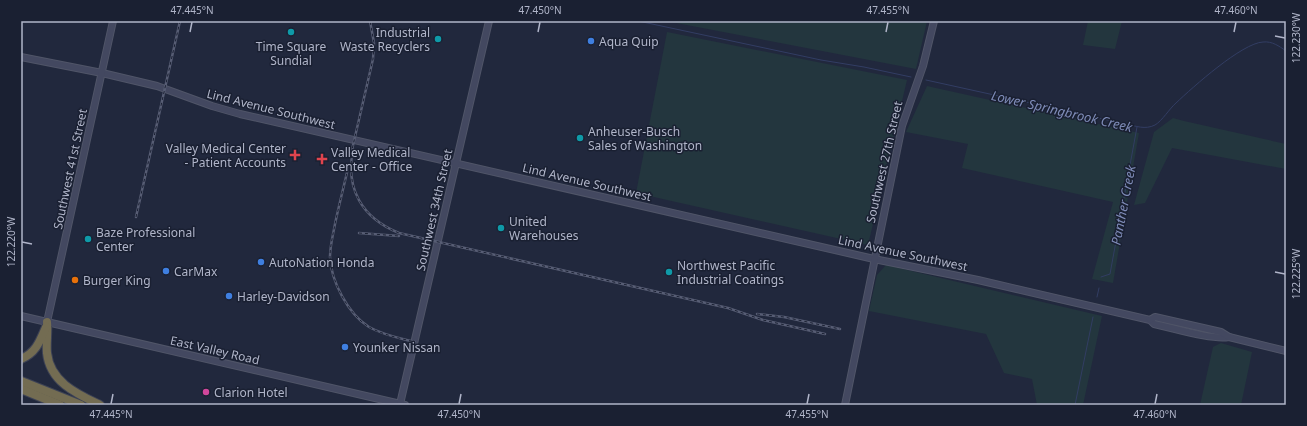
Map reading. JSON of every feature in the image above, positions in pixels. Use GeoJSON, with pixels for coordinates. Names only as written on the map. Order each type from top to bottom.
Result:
{"type":"FeatureCollection","features":[{"type":"Feature","properties":{"kind":"highway"},"geometry":{"type":"LineString","coordinates":[[21,360],[38,346],[47,322]]}},
{"type":"Feature","properties":{"kind":"highway"},"geometry":{"type":"LineString","coordinates":[[47,322],[47,354],[54,372],[68,388],[78,395],[100,405]]}},
{"type":"Feature","properties":{"kind":"highway"},"geometry":{"type":"LineString","coordinates":[[21,381],[81,405]]}},
{"type":"Feature","properties":{"kind":"highway"},"geometry":{"type":"LineString","coordinates":[[21,390],[60,405]]}},
{"type":"Feature","properties":{"kind":"highway"},"geometry":{"type":"LineString","coordinates":[[21,393],[50,405]]}},
{"type":"Feature","properties":{"kind":"main road","name":"Southwest 41st Street"},"geometry":{"type":"LineString","coordinates":[[47,322],[113,21]]}},
{"type":"Feature","properties":{"kind":"main road","name":"Southwest 34th Street"},"geometry":{"type":"LineString","coordinates":[[402,404],[489,21]]}},
{"type":"Feature","properties":{"kind":"main road","name":"Southwest 27th Street"},"geometry":{"type":"LineString","coordinates":[[845,405],[902,126],[907,108],[923,66],[934,21]]}},
{"type":"Feature","properties":{"kind":"main road","name":"Lind Avenue Southwest"},"geometry":{"type":"LineString","coordinates":[[21,57],[102,73],[157,86],[212,106],[240,114],[874,259],[978,280],[1150,320],[1154,324],[1221,338],[1229,337],[1286,351]]}},
{"type":"Feature","properties":{"kind":"main road","name":"East Valley Road"},"geometry":{"type":"LineString","coordinates":[[21,316],[402,404]]}},
{"type":"Feature","properties":{"kind":"shaded area"},"geometry":{"type":"Polygon","coordinates":[[[671,21],[927,21],[916,69],[671,21]]]}},
{"type":"Feature","properties":{"kind":"shaded area"},"geometry":{"type":"Polygon","coordinates":[[[1088,21],[1122,21],[1115,49],[1083,45],[1088,21]]]}},
{"type":"Feature","properties":{"kind":"shaded area"},"geometry":{"type":"Polygon","coordinates":[[[667,32],[907,80],[868,245],[636,193],[667,32]]]}},
{"type":"Feature","properties":{"kind":"shaded area"},"geometry":{"type":"Polygon","coordinates":[[[927,86],[1139,133],[1113,283],[1092,279],[1113,202],[962,168],[968,144],[906,132],[927,86]]]}},
{"type":"Feature","properties":{"kind":"shaded area"},"geometry":{"type":"Polygon","coordinates":[[[1173,118],[1286,144],[1286,169],[1172,148],[1145,203],[1134,205],[1154,132],[1173,118]]]}},
{"type":"Feature","properties":{"kind":"shaded area"},"geometry":{"type":"Polygon","coordinates":[[[886,265],[1102,316],[1083,405],[1037,405],[1032,379],[1004,373],[986,334],[869,311],[877,275],[886,265]]]}},
{"type":"Feature","properties":{"kind":"shaded area"},"geometry":{"type":"Polygon","coordinates":[[[1221,343],[1252,352],[1241,405],[1200,405],[1213,347],[1221,343]]]}},
{"type":"Feature","properties":{"kind":"waterway","name":"Lower Springbrook Creek"},"geometry":{"type":"LineString","coordinates":[[638,21],[821,60],[911,77]]}},
{"type":"Feature","properties":{"kind":"waterway","name":"Lower Springbrook Creek"},"geometry":{"type":"LineString","coordinates":[[926,80],[1137,127],[1148,127],[1158,123],[1174,105],[1218,67],[1254,44],[1263,42],[1272,43],[1286,51],[1286,53]]}},
{"type":"Feature","properties":{"kind":"waterway","name":"Panther Creek"},"geometry":{"type":"LineString","coordinates":[[1101,277],[1110,274],[1137,127]]}},
{"type":"Feature","properties":{"kind":"waterway","name":"Panther Creek"},"geometry":{"type":"LineString","coordinates":[[1097,297],[1099,288]]}},
{"type":"Feature","properties":{"kind":"waterway","name":"Panther Creek"},"geometry":{"type":"LineString","coordinates":[[1075,405],[1093,317]]}},
{"type":"Feature","properties":{"kind":"railway"},"geometry":{"type":"LineString","coordinates":[[136,217],[180,21]]}},
{"type":"Feature","properties":{"kind":"railway"},"geometry":{"type":"LineString","coordinates":[[351,154],[373,59],[374,43],[370,21]]}},
{"type":"Feature","properties":{"kind":"railway"},"geometry":{"type":"LineString","coordinates":[[353,149],[351,163],[352,177],[354,189],[359,200],[375,219],[386,227],[399,233],[728,308],[763,320],[825,334]]}},
{"type":"Feature","properties":{"kind":"railway"},"geometry":{"type":"LineString","coordinates":[[348,168],[330,249],[331,266],[337,286],[354,314],[369,327],[397,338],[415,342]]}},
{"type":"Feature","properties":{"kind":"railway"},"geometry":{"type":"LineString","coordinates":[[359,233],[399,236]]}},
{"type":"Feature","properties":{"kind":"railway"},"geometry":{"type":"LineString","coordinates":[[757,314],[784,317],[840,329]]}},
{"type":"Feature","properties":{"kind":"place","name":"Time Square Sundial"},"geometry":{"type":"Point","coordinates":[291,32]}},
{"type":"Feature","properties":{"kind":"place","name":"Industrial Waste Recyclers"},"geometry":{"type":"Point","coordinates":[438,39]}},
{"type":"Feature","properties":{"kind":"place","name":"Aqua Quip"},"geometry":{"type":"Point","coordinates":[591,41]}},
{"type":"Feature","properties":{"kind":"place","name":"Anheuser-Busch Sales of Washington"},"geometry":{"type":"Point","coordinates":[580,138]}},
{"type":"Feature","properties":{"kind":"place","name":"Valley Medical Center - Patient Accounts"},"geometry":{"type":"Point","coordinates":[295,155]}},
{"type":"Feature","properties":{"kind":"place","name":"Valley Medical Center - Office"},"geometry":{"type":"Point","coordinates":[322,159]}},
{"type":"Feature","properties":{"kind":"place","name":"United Warehouses"},"geometry":{"type":"Point","coordinates":[501,228]}},
{"type":"Feature","properties":{"kind":"place","name":"Baze Professional Center"},"geometry":{"type":"Point","coordinates":[88,239]}},
{"type":"Feature","properties":{"kind":"place","name":"AutoNation Honda"},"geometry":{"type":"Point","coordinates":[261,262]}},
{"type":"Feature","properties":{"kind":"place","name":"CarMax"},"geometry":{"type":"Point","coordinates":[166,271]}},
{"type":"Feature","properties":{"kind":"place","name":"Northwest Pacific Industrial Coatings"},"geometry":{"type":"Point","coordinates":[669,272]}},
{"type":"Feature","properties":{"kind":"place","name":"Burger King"},"geometry":{"type":"Point","coordinates":[75,280]}},
{"type":"Feature","properties":{"kind":"place","name":"Harley-Davidson"},"geometry":{"type":"Point","coordinates":[229,296]}},
{"type":"Feature","properties":{"kind":"place","name":"Younker Nissan"},"geometry":{"type":"Point","coordinates":[345,347]}},
{"type":"Feature","properties":{"kind":"place","name":"Clarion Hotel"},"geometry":{"type":"Point","coordinates":[206,392]}}]}
